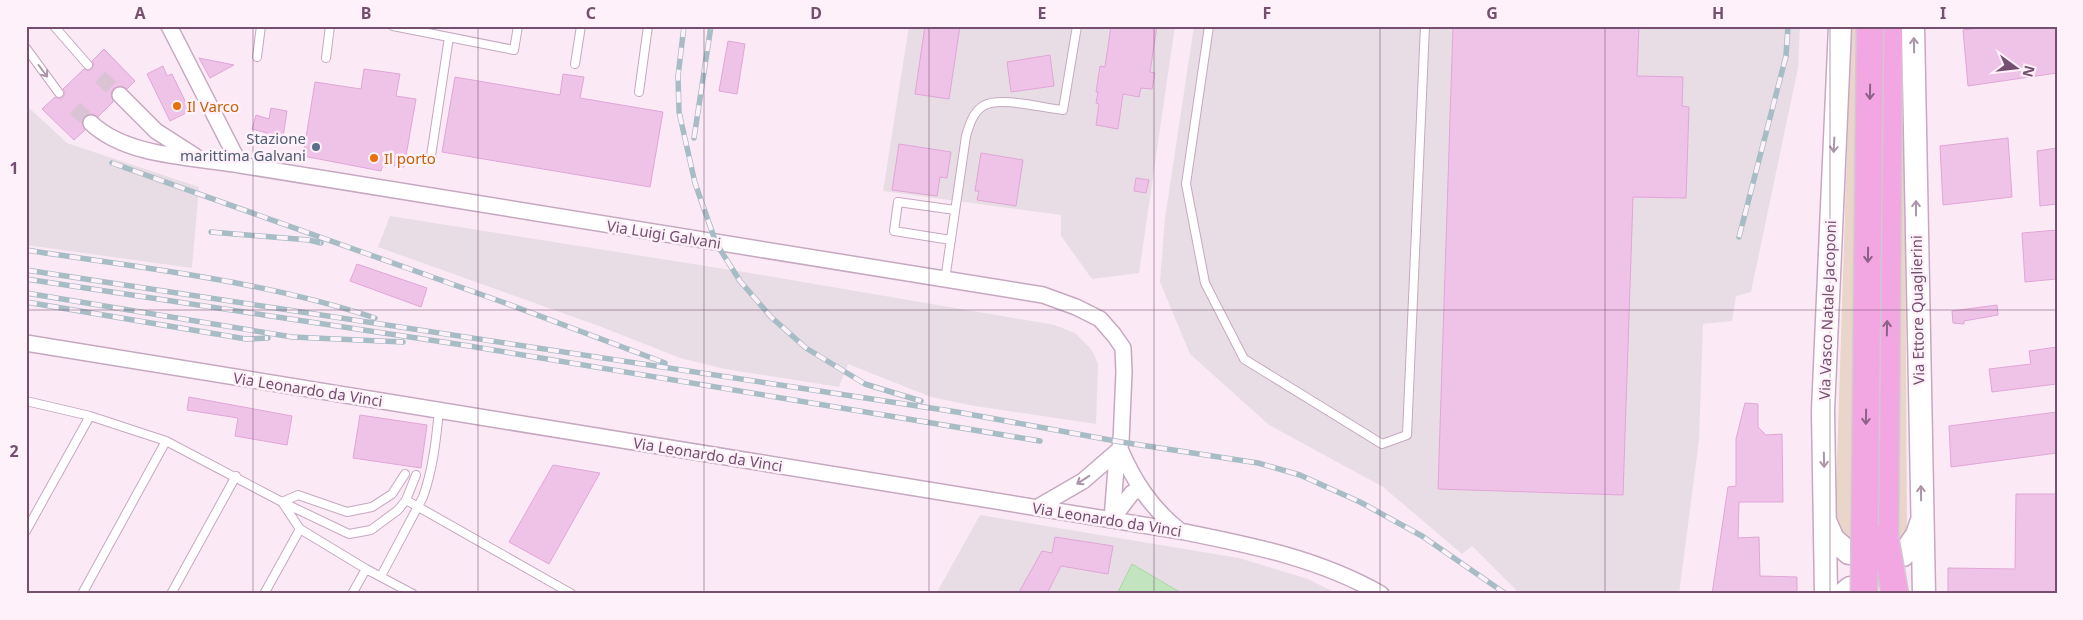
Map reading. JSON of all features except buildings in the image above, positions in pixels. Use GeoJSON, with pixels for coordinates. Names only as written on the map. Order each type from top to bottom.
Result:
{"type":"FeatureCollection","features":[{"type":"Feature","properties":{"kind":"highway"},"geometry":{"type":"LineString","coordinates":[[1852,592],[1870,26]]}},
{"type":"Feature","properties":{"kind":"highway"},"geometry":{"type":"LineString","coordinates":[[1889,26],[1890,116],[1885,537],[1903,593]]}},
{"type":"Feature","properties":{"kind":"main road","name":"Via Vasco Natale Jacoponi"},"geometry":{"type":"LineString","coordinates":[[1826,594],[1823,412],[1840,26]]}},
{"type":"Feature","properties":{"kind":"main road","name":"Via Ettore Quaglierini"},"geometry":{"type":"LineString","coordinates":[[1903,593],[1922,520],[1913,26]]}},
{"type":"Feature","properties":{"kind":"main road"},"geometry":{"type":"LineString","coordinates":[[1825,520],[1833,539],[1849,553]]}},
{"type":"Feature","properties":{"kind":"main road"},"geometry":{"type":"LineString","coordinates":[[1903,555],[1917,535],[1922,520]]}},
{"type":"Feature","properties":{"kind":"street"},"geometry":{"type":"LineString","coordinates":[[169,26],[240,165]]}},
{"type":"Feature","properties":{"kind":"street"},"geometry":{"type":"LineString","coordinates":[[120,95],[156,131],[198,158]]}},
{"type":"Feature","properties":{"kind":"street","name":"Via Luigi Galvani"},"geometry":{"type":"LineString","coordinates":[[91,123],[101,133],[142,151],[198,158],[1043,295],[1076,307],[1100,319],[1123,348],[1124,372],[1120,449],[1116,468],[1112,520]]}},
{"type":"Feature","properties":{"kind":"street","name":"Via Leonardo da Vinci"},"geometry":{"type":"LineString","coordinates":[[26,344],[1180,531],[1262,548],[1314,562],[1351,578],[1381,594]]}},
{"type":"Feature","properties":{"kind":"street"},"geometry":{"type":"LineString","coordinates":[[1038,507],[1083,481],[1120,449],[1140,489],[1160,514],[1180,531]]}},
{"type":"Feature","properties":{"kind":"street"},"geometry":{"type":"LineString","coordinates":[[1112,520],[1132,493],[1140,489]]}},
{"type":"Feature","properties":{"kind":"lane"},"geometry":{"type":"LineString","coordinates":[[54,26],[88,64]]}},
{"type":"Feature","properties":{"kind":"lane"},"geometry":{"type":"LineString","coordinates":[[257,57],[261,26]]}},
{"type":"Feature","properties":{"kind":"lane"},"geometry":{"type":"LineString","coordinates":[[326,58],[330,26]]}},
{"type":"Feature","properties":{"kind":"lane"},"geometry":{"type":"LineString","coordinates":[[393,26],[514,50],[518,26]]}},
{"type":"Feature","properties":{"kind":"lane"},"geometry":{"type":"LineString","coordinates":[[575,64],[581,26]]}},
{"type":"Feature","properties":{"kind":"lane"},"geometry":{"type":"LineString","coordinates":[[638,92],[648,26]]}},
{"type":"Feature","properties":{"kind":"lane"},"geometry":{"type":"LineString","coordinates":[[945,280],[966,136],[971,121],[981,107],[996,101],[1063,110],[1077,26]]}},
{"type":"Feature","properties":{"kind":"lane"},"geometry":{"type":"LineString","coordinates":[[1209,26],[1186,184],[1205,283],[1244,359],[1382,444],[1407,435],[1425,26]]}},
{"type":"Feature","properties":{"kind":"lane"},"geometry":{"type":"LineString","coordinates":[[431,156],[449,37]]}},
{"type":"Feature","properties":{"kind":"lane"},"geometry":{"type":"LineString","coordinates":[[26,48],[59,93]]}},
{"type":"Feature","properties":{"kind":"lane"},"geometry":{"type":"LineString","coordinates":[[951,240],[894,232],[898,202],[955,210]]}},
{"type":"Feature","properties":{"kind":"lane"},"geometry":{"type":"LineString","coordinates":[[26,401],[90,416],[166,441],[236,476],[282,502],[349,534],[371,530],[398,510],[406,500],[416,475]]}},
{"type":"Feature","properties":{"kind":"lane"},"geometry":{"type":"LineString","coordinates":[[381,576],[419,506],[428,484],[439,411]]}},
{"type":"Feature","properties":{"kind":"lane"},"geometry":{"type":"LineString","coordinates":[[26,531],[90,416]]}},
{"type":"Feature","properties":{"kind":"lane"},"geometry":{"type":"LineString","coordinates":[[82,594],[166,441]]}},
{"type":"Feature","properties":{"kind":"lane"},"geometry":{"type":"LineString","coordinates":[[282,502],[298,495],[347,512],[372,507],[392,494],[405,474]]}},
{"type":"Feature","properties":{"kind":"lane"},"geometry":{"type":"LineString","coordinates":[[171,594],[236,476]]}},
{"type":"Feature","properties":{"kind":"lane"},"geometry":{"type":"LineString","coordinates":[[406,500],[572,594]]}},
{"type":"Feature","properties":{"kind":"lane"},"geometry":{"type":"LineString","coordinates":[[282,502],[300,529],[366,569],[413,594]]}},
{"type":"Feature","properties":{"kind":"lane"},"geometry":{"type":"LineString","coordinates":[[264,594],[300,529]]}},
{"type":"Feature","properties":{"kind":"lane"},"geometry":{"type":"LineString","coordinates":[[352,594],[366,569]]}},
{"type":"Feature","properties":{"kind":"shaded area"},"geometry":{"type":"Polygon","coordinates":[[[909,26],[1175,26],[1139,273],[1092,279],[1061,236],[1061,215],[883,191],[909,26]]]}},
{"type":"Feature","properties":{"kind":"shaded area"},"geometry":{"type":"Polygon","coordinates":[[[1194,26],[1800,26],[1798,68],[1751,292],[1736,296],[1732,321],[1703,324],[1699,440],[1679,594],[1520,594],[1472,546],[1462,554],[1383,487],[1269,425],[1190,354],[1160,282],[1165,218],[1194,26]]]}},
{"type":"Feature","properties":{"kind":"shaded area"},"geometry":{"type":"Polygon","coordinates":[[[1851,26],[1904,26],[1907,529],[1898,543],[1872,548],[1844,535],[1835,523],[1851,26]]]}},
{"type":"Feature","properties":{"kind":"shaded area"},"geometry":{"type":"Polygon","coordinates":[[[26,105],[67,143],[199,187],[192,268],[26,245],[26,105]]]}},
{"type":"Feature","properties":{"kind":"shaded area"},"geometry":{"type":"Polygon","coordinates":[[[390,216],[750,273],[1055,325],[1075,333],[1092,350],[1098,364],[1096,424],[975,406],[931,397],[848,364],[839,387],[725,369],[680,358],[599,326],[378,247],[390,216]]]}},
{"type":"Feature","properties":{"kind":"shaded area"},"geometry":{"type":"Polygon","coordinates":[[[980,515],[1239,558],[1308,579],[1338,594],[936,594],[980,515]]]}},
{"type":"Feature","properties":{"kind":"shaded area"},"geometry":{"type":"Polygon","coordinates":[[[1132,564],[1183,594],[1117,594],[1132,564]]]}},
{"type":"Feature","properties":{"kind":"tunnel"},"geometry":{"type":"LineString","coordinates":[[100,77],[120,95]]}},
{"type":"Feature","properties":{"kind":"tunnel"},"geometry":{"type":"LineString","coordinates":[[75,108],[91,123]]}},
{"type":"Feature","properties":{"kind":"railway"},"geometry":{"type":"LineString","coordinates":[[684,26],[678,76],[679,112],[695,183],[716,243],[740,281],[771,317],[806,348],[865,384],[921,401]]}},
{"type":"Feature","properties":{"kind":"railway"},"geometry":{"type":"LineString","coordinates":[[694,138],[711,26]]}},
{"type":"Feature","properties":{"kind":"railway"},"geometry":{"type":"LineString","coordinates":[[1739,237],[1786,56],[1788,26]]}},
{"type":"Feature","properties":{"kind":"railway"},"geometry":{"type":"LineString","coordinates":[[112,163],[508,304],[665,363]]}},
{"type":"Feature","properties":{"kind":"railway"},"geometry":{"type":"LineString","coordinates":[[211,232],[309,240],[321,243]]}},
{"type":"Feature","properties":{"kind":"railway"},"geometry":{"type":"LineString","coordinates":[[26,250],[246,285],[290,294],[375,318]]}},
{"type":"Feature","properties":{"kind":"railway"},"geometry":{"type":"LineString","coordinates":[[26,270],[957,412],[1121,442],[1258,463],[1300,475],[1360,502],[1422,536],[1506,594]]}},
{"type":"Feature","properties":{"kind":"railway"},"geometry":{"type":"LineString","coordinates":[[26,279],[463,345],[1040,441]]}},
{"type":"Feature","properties":{"kind":"railway"},"geometry":{"type":"LineString","coordinates":[[26,293],[292,337],[403,342]]}},
{"type":"Feature","properties":{"kind":"railway"},"geometry":{"type":"LineString","coordinates":[[26,302],[246,339],[268,338]]}},
{"type":"Feature","properties":{"kind":"place","name":"Il Varco"},"geometry":{"type":"Point","coordinates":[177,106]}},
{"type":"Feature","properties":{"kind":"place","name":"Stazione marittima Galvani"},"geometry":{"type":"Point","coordinates":[316,147]}},
{"type":"Feature","properties":{"kind":"place","name":"Il porto"},"geometry":{"type":"Point","coordinates":[374,158]}}]}
